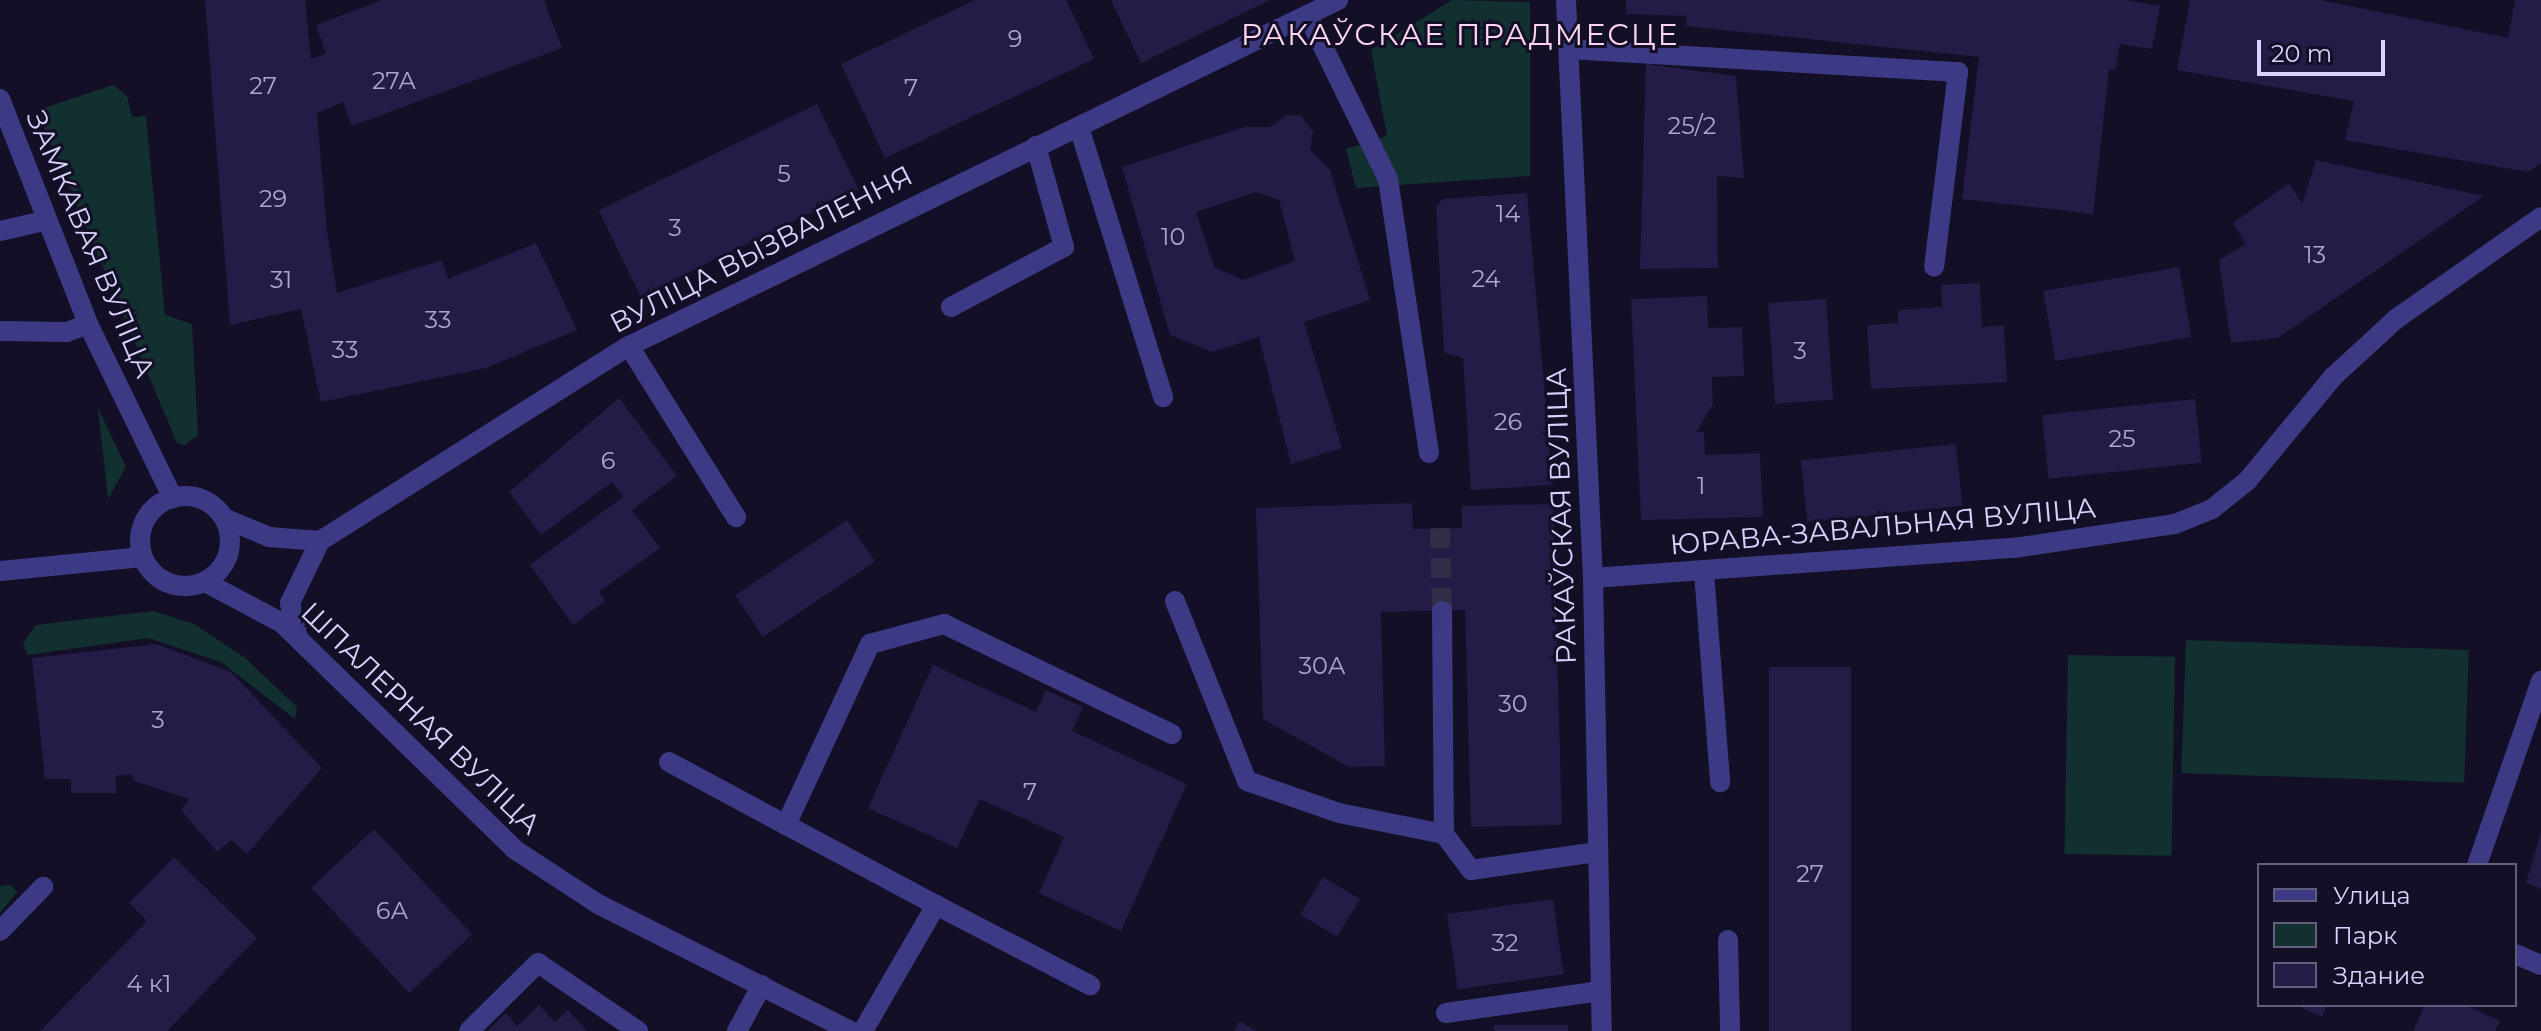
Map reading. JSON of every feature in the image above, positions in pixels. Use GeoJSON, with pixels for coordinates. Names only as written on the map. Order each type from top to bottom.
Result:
{"type":"FeatureCollection","features":[{"type":"Feature","properties":{"kind":"street","name":"ВУЛІЦА ВЫЗВАЛЕННЯ"},"geometry":{"type":"LineString","coordinates":[[320,541],[629,346],[1338,0]]}},
{"type":"Feature","properties":{"kind":"street","name":"РАКАЎСКАЯ ВУЛІЦА"},"geometry":{"type":"LineString","coordinates":[[1566,0],[1593,578],[1602,1031]]}},
{"type":"Feature","properties":{"kind":"street"},"geometry":{"type":"LineString","coordinates":[[1308,16],[1388,179],[1429,453]]}},
{"type":"Feature","properties":{"kind":"street"},"geometry":{"type":"LineString","coordinates":[[1569,49],[1958,72],[1934,267]]}},
{"type":"Feature","properties":{"kind":"street","name":"ЗАМКАВАЯ ВУЛІЦА"},"geometry":{"type":"LineString","coordinates":[[0,99],[44,221],[88,324],[173,498]]}},
{"type":"Feature","properties":{"kind":"street"},"geometry":{"type":"LineString","coordinates":[[1079,127],[1163,397]]}},
{"type":"Feature","properties":{"kind":"street"},"geometry":{"type":"LineString","coordinates":[[951,307],[1064,247],[1036,146]]}},
{"type":"Feature","properties":{"kind":"street","name":"ЮРАВА-ЗАВАЛЬНАЯ ВУЛІЦА"},"geometry":{"type":"LineString","coordinates":[[1593,578],[2014,548],[2175,524],[2212,509],[2396,319],[2541,217]]}},
{"type":"Feature","properties":{"kind":"street"},"geometry":{"type":"LineString","coordinates":[[0,231],[44,221]]}},
{"type":"Feature","properties":{"kind":"street"},"geometry":{"type":"LineString","coordinates":[[0,331],[67,332],[88,324]]}},
{"type":"Feature","properties":{"kind":"street"},"geometry":{"type":"LineString","coordinates":[[629,346],[736,517]]}},
{"type":"Feature","properties":{"kind":"street"},"geometry":{"type":"LineString","coordinates":[[142,557],[149,514],[173,498],[201,499],[224,518],[269,537],[320,541],[290,603],[298,638]]}},
{"type":"Feature","properties":{"kind":"street"},"geometry":{"type":"LineString","coordinates":[[0,571],[142,557],[175,585],[205,582],[226,561],[224,518]]}},
{"type":"Feature","properties":{"kind":"street"},"geometry":{"type":"LineString","coordinates":[[1704,572],[1720,782]]}},
{"type":"Feature","properties":{"kind":"street","name":"ШПАЛЕРНАЯ ВУЛІЦА"},"geometry":{"type":"LineString","coordinates":[[205,582],[251,603],[298,638],[514,849],[598,904],[851,1031]]}},
{"type":"Feature","properties":{"kind":"street"},"geometry":{"type":"LineString","coordinates":[[1175,601],[1247,781],[1339,813],[1444,834]]}},
{"type":"Feature","properties":{"kind":"street"},"geometry":{"type":"LineString","coordinates":[[1442,611],[1444,834],[1471,870],[1598,852]]}},
{"type":"Feature","properties":{"kind":"street"},"geometry":{"type":"LineString","coordinates":[[786,825],[870,644],[944,624],[1172,734]]}},
{"type":"Feature","properties":{"kind":"street"},"geometry":{"type":"LineString","coordinates":[[2478,863],[2541,681]]}},
{"type":"Feature","properties":{"kind":"street"},"geometry":{"type":"LineString","coordinates":[[669,762],[1090,985]]}},
{"type":"Feature","properties":{"kind":"street"},"geometry":{"type":"LineString","coordinates":[[0,931],[43,887]]}},
{"type":"Feature","properties":{"kind":"street"},"geometry":{"type":"LineString","coordinates":[[863,1031],[936,905]]}},
{"type":"Feature","properties":{"kind":"street"},"geometry":{"type":"LineString","coordinates":[[1728,940],[1730,1031]]}},
{"type":"Feature","properties":{"kind":"street"},"geometry":{"type":"LineString","coordinates":[[2517,955],[2541,965]]}},
{"type":"Feature","properties":{"kind":"street"},"geometry":{"type":"LineString","coordinates":[[469,1031],[538,963],[638,1031]]}},
{"type":"Feature","properties":{"kind":"street"},"geometry":{"type":"LineString","coordinates":[[737,1031],[762,985]]}},
{"type":"Feature","properties":{"kind":"street"},"geometry":{"type":"LineString","coordinates":[[1446,1013],[1600,991]]}},
{"type":"Feature","properties":{"kind":"green space"},"geometry":{"type":"Polygon","coordinates":[[[1452,0],[1530,2],[1530,176],[1356,188],[1346,149],[1387,136],[1371,50],[1452,0]]]}},
{"type":"Feature","properties":{"kind":"green space"},"geometry":{"type":"Polygon","coordinates":[[[113,85],[127,96],[132,117],[146,116],[165,315],[192,324],[198,435],[185,445],[177,443],[40,118],[44,108],[113,85]]]}},
{"type":"Feature","properties":{"kind":"green space"},"geometry":{"type":"Polygon","coordinates":[[[98,408],[126,467],[108,499],[98,408]]]}},
{"type":"Feature","properties":{"kind":"green space"},"geometry":{"type":"Polygon","coordinates":[[[153,611],[194,624],[244,657],[297,707],[295,719],[221,662],[148,638],[28,655],[23,644],[36,625],[153,611]]]}},
{"type":"Feature","properties":{"kind":"green space"},"geometry":{"type":"Polygon","coordinates":[[[2186,640],[2469,650],[2464,783],[2181,773],[2186,640]]]}},
{"type":"Feature","properties":{"kind":"green space"},"geometry":{"type":"Polygon","coordinates":[[[2068,655],[2175,657],[2172,856],[2065,854],[2068,655]]]}},
{"type":"Feature","properties":{"kind":"green space"},"geometry":{"type":"Polygon","coordinates":[[[11,885],[17,892],[0,913],[0,886],[11,885]]]}},
{"type":"Feature","properties":{"kind":"building"},"geometry":{"type":"Polygon","coordinates":[[[205,0],[305,0],[311,59],[326,54],[316,25],[382,0],[544,0],[562,48],[352,126],[343,102],[317,113],[327,231],[337,293],[442,260],[448,279],[536,243],[577,330],[486,368],[321,402],[301,309],[230,325],[205,0]]]}},
{"type":"Feature","properties":{"kind":"building"},"geometry":{"type":"Polygon","coordinates":[[[975,0],[1066,0],[1094,59],[885,158],[841,64],[975,0]]]}},
{"type":"Feature","properties":{"kind":"building"},"geometry":{"type":"Polygon","coordinates":[[[1111,0],[1270,0],[1141,63],[1111,0]]]}},
{"type":"Feature","properties":{"kind":"building"},"geometry":{"type":"Polygon","coordinates":[[[1626,0],[2127,0],[2160,6],[2152,49],[2120,44],[2115,70],[2109,69],[2093,214],[1962,199],[1979,57],[1686,26],[1687,16],[1626,14],[1626,0]]]}},
{"type":"Feature","properties":{"kind":"building"},"geometry":{"type":"Polygon","coordinates":[[[2190,0],[2320,0],[2508,38],[2515,0],[2541,0],[2541,163],[2528,172],[2345,140],[2354,101],[2177,70],[2190,0]]]}},
{"type":"Feature","properties":{"kind":"building"},"geometry":{"type":"Polygon","coordinates":[[[1646,64],[1736,76],[1744,178],[1717,176],[1718,268],[1640,269],[1646,64]]]}},
{"type":"Feature","properties":{"kind":"building"},"geometry":{"type":"Polygon","coordinates":[[[817,104],[859,189],[640,296],[599,211],[817,104]]]}},
{"type":"Feature","properties":{"kind":"building"},"geometry":{"type":"Polygon","coordinates":[[[1287,115],[1301,116],[1313,132],[1310,149],[1330,170],[1370,300],[1304,322],[1342,448],[1291,464],[1259,337],[1212,352],[1170,335],[1122,167],[1245,127],[1270,127],[1287,115]],[[1256,192],[1196,212],[1214,267],[1243,280],[1295,261],[1279,200],[1256,192]]]}},
{"type":"Feature","properties":{"kind":"building"},"geometry":{"type":"Polygon","coordinates":[[[2316,160],[2484,196],[2278,338],[2231,343],[2219,260],[2246,244],[2233,223],[2289,183],[2302,204],[2316,160]]]}},
{"type":"Feature","properties":{"kind":"building"},"geometry":{"type":"Polygon","coordinates":[[[1527,193],[1553,485],[1471,490],[1463,358],[1444,352],[1436,206],[1443,199],[1527,193]]]}},
{"type":"Feature","properties":{"kind":"building"},"geometry":{"type":"Polygon","coordinates":[[[2179,267],[2191,337],[2055,361],[2043,291],[2179,267]]]}},
{"type":"Feature","properties":{"kind":"building"},"geometry":{"type":"Polygon","coordinates":[[[1980,283],[1982,327],[2004,325],[2007,382],[1871,389],[1867,325],[1898,323],[1898,310],[1942,307],[1941,285],[1980,283]]]}},
{"type":"Feature","properties":{"kind":"building"},"geometry":{"type":"Polygon","coordinates":[[[1707,296],[1708,328],[1742,327],[1744,376],[1712,377],[1713,404],[1696,432],[1704,432],[1705,455],[1760,453],[1763,517],[1641,520],[1631,299],[1707,296]]]}},
{"type":"Feature","properties":{"kind":"building"},"geometry":{"type":"Polygon","coordinates":[[[1826,299],[1833,400],[1775,404],[1768,303],[1826,299]]]}},
{"type":"Feature","properties":{"kind":"building"},"geometry":{"type":"Polygon","coordinates":[[[619,398],[677,476],[632,510],[660,548],[599,592],[605,601],[573,625],[530,565],[623,497],[612,482],[541,535],[509,492],[619,398]]]}},
{"type":"Feature","properties":{"kind":"building"},"geometry":{"type":"Polygon","coordinates":[[[2195,399],[2202,463],[2049,479],[2042,415],[2195,399]]]}},
{"type":"Feature","properties":{"kind":"building"},"geometry":{"type":"Polygon","coordinates":[[[1956,444],[1962,506],[1807,522],[1801,460],[1956,444]]]}},
{"type":"Feature","properties":{"kind":"building"},"geometry":{"type":"Polygon","coordinates":[[[1412,503],[1413,529],[1462,528],[1462,506],[1553,504],[1562,825],[1471,827],[1465,610],[1381,612],[1385,766],[1349,767],[1263,719],[1256,508],[1412,503]]]}},
{"type":"Feature","properties":{"kind":"building"},"geometry":{"type":"Polygon","coordinates":[[[847,520],[875,561],[763,637],[735,595],[847,520]]]}},
{"type":"Feature","properties":{"kind":"building"},"geometry":{"type":"Polygon","coordinates":[[[156,644],[231,672],[322,768],[247,854],[231,840],[217,852],[181,810],[189,799],[134,781],[132,774],[115,776],[117,793],[71,793],[71,779],[45,779],[32,658],[156,644]]]}},
{"type":"Feature","properties":{"kind":"building"},"geometry":{"type":"Polygon","coordinates":[[[933,665],[1036,712],[1046,690],[1083,707],[1072,731],[1187,784],[1121,931],[1039,893],[1064,837],[980,799],[957,848],[868,808],[933,665]]]}},
{"type":"Feature","properties":{"kind":"building"},"geometry":{"type":"Polygon","coordinates":[[[1769,667],[1851,667],[1851,1031],[1769,1031],[1769,667]]]}},
{"type":"Feature","properties":{"kind":"building"},"geometry":{"type":"Polygon","coordinates":[[[374,829],[472,934],[409,993],[311,888],[374,829]]]}},
{"type":"Feature","properties":{"kind":"building"},"geometry":{"type":"Polygon","coordinates":[[[2541,832],[2541,889],[2526,883],[2541,832]]]}},
{"type":"Feature","properties":{"kind":"building"},"geometry":{"type":"Polygon","coordinates":[[[174,857],[257,938],[167,1031],[40,1031],[147,921],[129,903],[174,857]]]}},
{"type":"Feature","properties":{"kind":"building"},"geometry":{"type":"Polygon","coordinates":[[[1323,877],[1360,899],[1337,937],[1300,915],[1323,877]]]}},
{"type":"Feature","properties":{"kind":"building"},"geometry":{"type":"Polygon","coordinates":[[[1553,899],[1564,974],[1458,989],[1447,914],[1553,899]]]}},
{"type":"Feature","properties":{"kind":"building"},"geometry":{"type":"Polygon","coordinates":[[[539,1005],[555,1022],[568,1010],[587,1031],[487,1031],[506,1013],[517,1026],[539,1005]]]}},
{"type":"Feature","properties":{"kind":"building"},"geometry":{"type":"Polygon","coordinates":[[[2300,1007],[2326,1007],[2322,1017],[2300,1007]]]}},
{"type":"Feature","properties":{"kind":"building"},"geometry":{"type":"Polygon","coordinates":[[[2424,1007],[2469,1007],[2500,1021],[2495,1031],[2413,1031],[2424,1007]]]}},
{"type":"Feature","properties":{"kind":"building"},"geometry":{"type":"Polygon","coordinates":[[[1240,1021],[1256,1031],[1234,1031],[1240,1021]]]}},
{"type":"Feature","properties":{"kind":"building"},"geometry":{"type":"Polygon","coordinates":[[[1494,1025],[1568,1025],[1568,1031],[1494,1031],[1494,1025]]]}},
{"type":"Feature","properties":{"kind":"tunnel"},"geometry":{"type":"LineString","coordinates":[[1440,528],[1442,611]]}},
{"type":"Feature","properties":{"kind":"district","name":"РАКАЎСКАЕ ПРАДМЕСЦЕ"},"geometry":{"type":"Point","coordinates":[1460,35]}}]}
